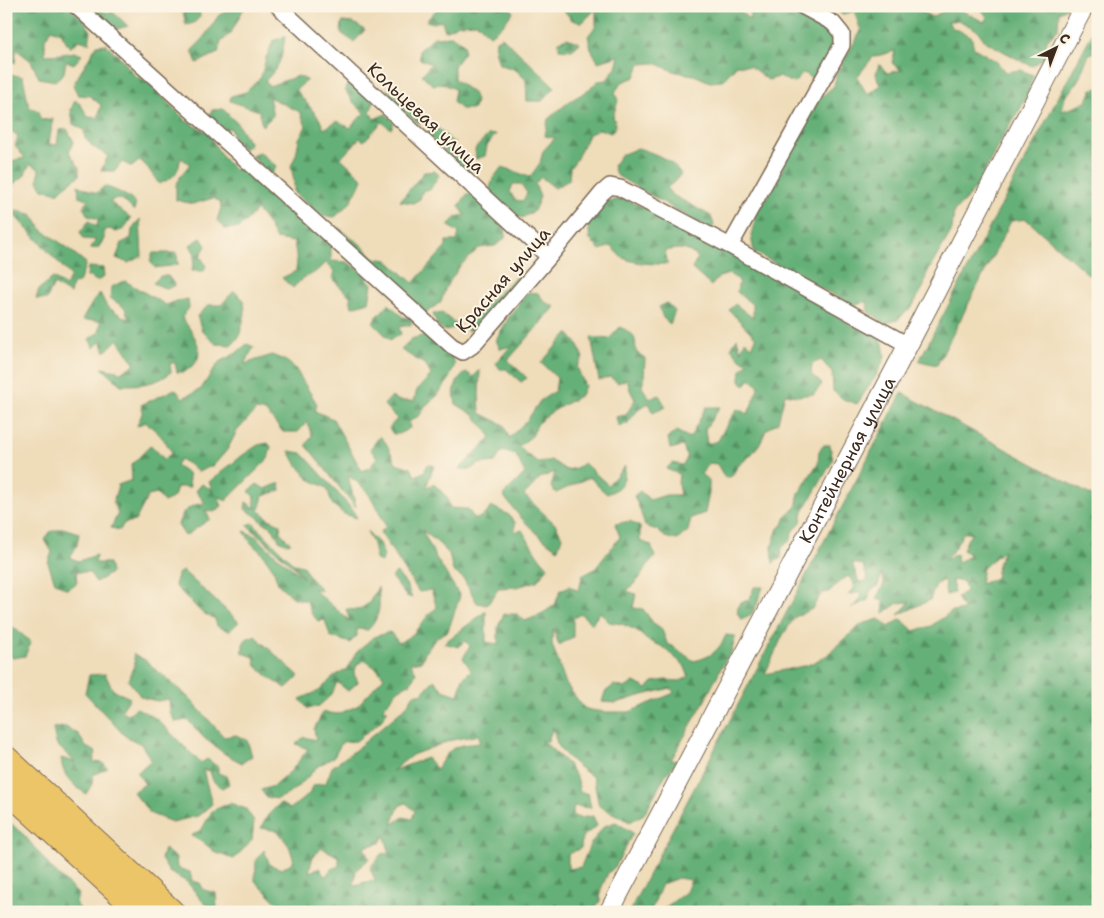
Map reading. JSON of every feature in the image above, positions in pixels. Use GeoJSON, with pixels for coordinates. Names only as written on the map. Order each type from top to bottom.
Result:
{"type":"FeatureCollection","features":[{"type":"Feature","properties":{"kind":"main road"},"geometry":{"type":"LineString","coordinates":[[6,758],[172,912]]}},
{"type":"Feature","properties":{"kind":"main road"},"geometry":{"type":"LineString","coordinates":[[6,789],[140,912]]}},
{"type":"Feature","properties":{"kind":"street","name":"Красная улица"},"geometry":{"type":"LineString","coordinates":[[76,6],[401,301],[452,346],[463,352],[472,346],[610,186],[620,188],[730,246],[908,345]]}},
{"type":"Feature","properties":{"kind":"street","name":"Кольцевая улица"},"geometry":{"type":"LineString","coordinates":[[278,6],[549,257]]}},
{"type":"Feature","properties":{"kind":"street"},"geometry":{"type":"LineString","coordinates":[[730,246],[842,46],[842,34],[833,23],[802,6]]}},
{"type":"Feature","properties":{"kind":"street","name":"Контейнерная улица"},"geometry":{"type":"LineString","coordinates":[[609,912],[908,345],[1084,6]]}},
{"type":"Feature","properties":{"kind":"green space"},"geometry":{"type":"Polygon","coordinates":[[[6,6],[67,6],[84,20],[91,31],[89,43],[79,40],[70,48],[61,33],[51,29],[45,39],[45,55],[75,52],[82,55],[74,64],[66,61],[64,73],[55,81],[39,78],[31,61],[16,49],[15,63],[6,60],[6,6]]]}},
{"type":"Feature","properties":{"kind":"green space"},"geometry":{"type":"Polygon","coordinates":[[[90,6],[98,6],[104,12],[114,13],[128,26],[117,29],[107,23],[90,6]]]}},
{"type":"Feature","properties":{"kind":"green space"},"geometry":{"type":"Polygon","coordinates":[[[186,6],[199,6],[200,17],[194,23],[186,25],[183,12],[186,6]]]}},
{"type":"Feature","properties":{"kind":"green space"},"geometry":{"type":"Polygon","coordinates":[[[233,6],[245,6],[231,33],[221,42],[218,53],[197,63],[192,50],[202,40],[219,15],[233,6]]]}},
{"type":"Feature","properties":{"kind":"green space"},"geometry":{"type":"Polygon","coordinates":[[[435,6],[510,6],[513,12],[502,26],[490,35],[477,23],[459,24],[445,31],[442,21],[433,23],[426,21],[437,9],[435,6]]]}},
{"type":"Feature","properties":{"kind":"green space"},"geometry":{"type":"Polygon","coordinates":[[[560,6],[731,6],[750,20],[749,6],[785,6],[791,11],[807,14],[828,25],[836,45],[821,69],[812,79],[804,73],[794,83],[779,77],[768,80],[750,66],[737,65],[722,81],[710,82],[694,75],[676,72],[655,63],[640,64],[635,77],[622,82],[615,92],[618,101],[613,116],[616,126],[611,133],[599,129],[588,135],[570,168],[569,180],[555,188],[541,177],[535,184],[540,197],[534,211],[522,218],[509,213],[489,190],[494,177],[502,167],[530,177],[540,163],[543,151],[555,138],[545,136],[548,119],[598,81],[607,80],[616,67],[619,56],[598,62],[591,49],[588,36],[596,26],[596,9],[582,23],[572,20],[560,6]],[[513,184],[510,192],[515,200],[523,201],[527,193],[521,184],[513,184]]]}},
{"type":"Feature","properties":{"kind":"green space"},"geometry":{"type":"Polygon","coordinates":[[[834,6],[910,6],[932,17],[953,6],[984,22],[987,17],[979,6],[1071,6],[1059,12],[1058,29],[1047,40],[1044,58],[1032,66],[985,41],[977,30],[958,20],[948,22],[953,28],[971,36],[974,48],[996,61],[1005,72],[1021,70],[1033,75],[1023,103],[980,180],[968,197],[954,211],[952,230],[926,275],[924,286],[912,307],[897,320],[886,323],[868,312],[867,301],[854,306],[754,252],[751,236],[757,211],[776,184],[789,152],[820,98],[834,86],[837,72],[861,31],[854,11],[842,15],[834,6]],[[895,51],[873,57],[857,77],[867,94],[880,86],[876,74],[879,64],[887,73],[901,70],[892,63],[895,51]]]}},
{"type":"Feature","properties":{"kind":"green space"},"geometry":{"type":"Polygon","coordinates":[[[342,22],[354,23],[365,30],[354,42],[341,33],[342,22]]]}},
{"type":"Feature","properties":{"kind":"green space"},"geometry":{"type":"Polygon","coordinates":[[[1098,22],[1098,56],[1096,52],[1089,54],[1077,83],[1065,97],[1062,111],[1087,101],[1092,89],[1098,88],[1098,283],[1026,219],[1011,221],[937,365],[919,361],[1098,22]]]}},
{"type":"Feature","properties":{"kind":"green space"},"geometry":{"type":"Polygon","coordinates":[[[285,36],[280,61],[265,81],[269,86],[298,76],[307,80],[296,90],[319,118],[324,129],[337,121],[350,128],[364,113],[352,101],[345,90],[350,82],[374,101],[370,112],[374,119],[386,114],[394,122],[391,129],[382,122],[364,141],[360,138],[341,158],[363,179],[350,203],[335,217],[322,216],[294,193],[291,166],[296,155],[299,139],[306,126],[300,112],[269,97],[273,116],[262,126],[259,111],[230,101],[231,96],[246,92],[261,77],[273,41],[285,36]]]}},
{"type":"Feature","properties":{"kind":"green space"},"geometry":{"type":"Polygon","coordinates":[[[451,36],[464,44],[464,52],[454,66],[454,79],[473,93],[476,100],[474,109],[461,109],[453,102],[455,89],[441,83],[433,85],[422,75],[431,64],[420,59],[419,50],[434,37],[451,36]]]}},
{"type":"Feature","properties":{"kind":"green space"},"geometry":{"type":"Polygon","coordinates":[[[502,37],[555,87],[542,101],[527,101],[526,80],[516,70],[499,64],[495,50],[496,40],[502,37]]]}},
{"type":"Feature","properties":{"kind":"green space"},"geometry":{"type":"Polygon","coordinates":[[[567,38],[580,43],[572,50],[559,49],[559,41],[567,38]]]}},
{"type":"Feature","properties":{"kind":"green space"},"geometry":{"type":"Polygon","coordinates":[[[106,44],[123,60],[134,75],[148,82],[186,121],[207,132],[223,158],[233,168],[249,174],[282,202],[299,220],[314,229],[331,245],[331,261],[347,262],[359,269],[372,284],[369,302],[352,307],[350,296],[332,279],[335,272],[326,263],[314,273],[303,278],[293,288],[282,278],[296,271],[297,261],[294,242],[276,239],[257,210],[239,228],[225,229],[217,220],[221,208],[220,202],[213,198],[193,204],[176,200],[176,185],[190,164],[181,158],[175,175],[159,184],[140,160],[132,167],[122,162],[115,171],[101,171],[108,156],[93,147],[85,138],[84,130],[73,124],[71,110],[75,100],[81,105],[88,117],[98,118],[101,105],[90,96],[78,95],[73,85],[97,45],[106,44]]]}},
{"type":"Feature","properties":{"kind":"green space"},"geometry":{"type":"Polygon","coordinates":[[[6,73],[23,77],[29,107],[39,111],[40,120],[53,119],[49,144],[57,145],[59,130],[67,129],[74,142],[69,152],[79,167],[79,176],[58,193],[43,189],[38,181],[39,169],[30,164],[24,176],[12,185],[6,181],[12,169],[11,161],[25,158],[15,146],[18,136],[6,127],[6,73]]]}},
{"type":"Feature","properties":{"kind":"green space"},"geometry":{"type":"Polygon","coordinates":[[[387,89],[396,96],[402,97],[418,117],[420,124],[390,102],[387,89]]]}},
{"type":"Feature","properties":{"kind":"green space"},"geometry":{"type":"Polygon","coordinates":[[[223,109],[238,124],[250,144],[243,149],[233,139],[231,128],[223,130],[208,116],[212,110],[223,109]]]}},
{"type":"Feature","properties":{"kind":"green space"},"geometry":{"type":"Polygon","coordinates":[[[432,123],[455,144],[451,147],[459,157],[471,160],[472,171],[467,172],[427,134],[432,123]]]}},
{"type":"Feature","properties":{"kind":"green space"},"geometry":{"type":"Polygon","coordinates":[[[496,134],[487,146],[485,156],[476,159],[475,149],[488,135],[496,134]]]}},
{"type":"Feature","properties":{"kind":"green space"},"geometry":{"type":"Polygon","coordinates":[[[638,148],[662,157],[673,164],[681,174],[667,188],[671,194],[711,216],[714,225],[711,230],[616,175],[613,166],[621,155],[638,148]]]}},
{"type":"Feature","properties":{"kind":"green space"},"geometry":{"type":"Polygon","coordinates":[[[259,152],[276,166],[271,176],[251,156],[259,152]]]}},
{"type":"Feature","properties":{"kind":"green space"},"geometry":{"type":"Polygon","coordinates":[[[435,171],[439,175],[430,190],[423,190],[420,199],[413,203],[400,201],[424,172],[435,171]]]}},
{"type":"Feature","properties":{"kind":"green space"},"geometry":{"type":"Polygon","coordinates":[[[78,185],[97,193],[104,186],[121,193],[136,203],[134,211],[123,200],[116,198],[110,202],[131,218],[124,229],[116,232],[110,229],[104,230],[104,239],[98,248],[90,249],[96,240],[84,239],[80,232],[89,221],[97,227],[98,219],[88,216],[83,207],[88,199],[79,197],[78,185]]]}},
{"type":"Feature","properties":{"kind":"green space"},"geometry":{"type":"Polygon","coordinates":[[[467,194],[477,196],[500,218],[506,229],[505,238],[495,246],[479,248],[460,266],[446,287],[441,302],[425,313],[334,230],[340,228],[375,258],[387,260],[413,283],[446,247],[446,241],[457,241],[459,233],[448,225],[456,217],[465,215],[459,206],[467,194]]]}},
{"type":"Feature","properties":{"kind":"green space"},"geometry":{"type":"Polygon","coordinates":[[[624,199],[664,216],[798,290],[851,325],[873,333],[883,343],[885,357],[876,376],[857,404],[843,399],[833,391],[832,372],[821,360],[812,364],[811,374],[822,384],[814,394],[798,396],[785,394],[778,422],[766,430],[761,442],[751,455],[737,467],[732,476],[725,478],[717,464],[709,463],[701,474],[709,481],[705,513],[691,518],[688,531],[677,540],[665,537],[657,530],[645,526],[634,496],[640,491],[650,500],[666,495],[680,495],[679,474],[666,469],[672,463],[683,465],[687,458],[683,446],[670,449],[668,438],[676,431],[690,438],[706,407],[720,407],[705,429],[707,444],[718,441],[737,409],[748,414],[759,386],[750,379],[744,386],[740,380],[741,370],[748,362],[741,360],[731,348],[737,338],[741,351],[745,341],[752,347],[756,338],[729,310],[735,304],[753,318],[753,305],[737,292],[739,280],[729,274],[719,277],[711,286],[692,269],[698,258],[686,250],[665,251],[668,264],[628,260],[620,256],[611,246],[600,250],[590,240],[588,224],[608,201],[624,199]]]}},
{"type":"Feature","properties":{"kind":"green space"},"geometry":{"type":"Polygon","coordinates":[[[17,210],[33,215],[42,230],[86,263],[79,283],[72,284],[70,294],[54,284],[47,299],[36,299],[39,289],[53,278],[66,286],[71,276],[15,216],[17,210]]]}},
{"type":"Feature","properties":{"kind":"green space"},"geometry":{"type":"Polygon","coordinates":[[[140,219],[142,256],[128,263],[116,258],[122,243],[131,238],[132,230],[140,219]]]}},
{"type":"Feature","properties":{"kind":"green space"},"geometry":{"type":"Polygon","coordinates":[[[201,238],[206,246],[200,256],[206,265],[204,271],[192,271],[195,254],[190,245],[201,238]]]}},
{"type":"Feature","properties":{"kind":"green space"},"geometry":{"type":"Polygon","coordinates":[[[153,253],[177,253],[178,265],[155,268],[150,261],[153,253]]]}},
{"type":"Feature","properties":{"kind":"green space"},"geometry":{"type":"Polygon","coordinates":[[[88,267],[103,268],[104,277],[97,281],[87,276],[88,267]]]}},
{"type":"Feature","properties":{"kind":"green space"},"geometry":{"type":"Polygon","coordinates":[[[160,276],[168,276],[175,285],[167,289],[153,283],[160,276]]]}},
{"type":"Feature","properties":{"kind":"green space"},"geometry":{"type":"Polygon","coordinates":[[[526,276],[483,324],[467,331],[476,313],[515,278],[526,276]]]}},
{"type":"Feature","properties":{"kind":"green space"},"geometry":{"type":"Polygon","coordinates":[[[125,281],[166,305],[188,299],[189,308],[182,317],[195,338],[199,355],[197,361],[185,372],[177,372],[175,363],[170,363],[171,372],[160,380],[141,384],[121,385],[102,368],[122,372],[135,364],[118,339],[105,352],[101,341],[94,348],[89,339],[99,332],[101,321],[82,320],[100,293],[107,307],[129,320],[125,308],[110,298],[111,287],[125,281]]]}},
{"type":"Feature","properties":{"kind":"green space"},"geometry":{"type":"Polygon","coordinates":[[[234,291],[244,300],[245,314],[239,337],[232,345],[216,344],[202,331],[197,316],[209,305],[221,305],[234,291]]]}},
{"type":"Feature","properties":{"kind":"green space"},"geometry":{"type":"Polygon","coordinates":[[[528,292],[538,293],[545,302],[555,307],[508,360],[527,378],[521,382],[506,369],[500,369],[496,363],[511,346],[500,349],[496,340],[509,317],[528,292]]]}},
{"type":"Feature","properties":{"kind":"green space"},"geometry":{"type":"Polygon","coordinates":[[[667,303],[675,311],[670,324],[663,318],[659,307],[667,303]]]}},
{"type":"Feature","properties":{"kind":"green space"},"geometry":{"type":"Polygon","coordinates":[[[389,304],[403,317],[411,318],[411,325],[399,327],[401,334],[390,340],[373,323],[389,304]]]}},
{"type":"Feature","properties":{"kind":"green space"},"geometry":{"type":"Polygon","coordinates":[[[442,313],[458,326],[445,331],[437,325],[433,314],[442,313]]]}},
{"type":"Feature","properties":{"kind":"green space"},"geometry":{"type":"Polygon","coordinates":[[[620,327],[634,336],[636,352],[645,358],[642,387],[650,399],[659,395],[666,407],[653,413],[648,403],[637,411],[627,424],[618,426],[616,417],[626,415],[635,400],[627,379],[618,383],[610,377],[599,380],[591,337],[609,339],[620,327]]]}},
{"type":"Feature","properties":{"kind":"green space"},"geometry":{"type":"Polygon","coordinates":[[[568,333],[578,345],[583,358],[577,367],[585,386],[581,395],[550,413],[538,423],[532,436],[519,446],[539,463],[551,460],[566,470],[576,468],[584,463],[608,485],[625,466],[625,471],[622,483],[607,494],[590,477],[556,493],[551,487],[555,472],[540,478],[524,495],[556,525],[562,537],[558,549],[528,525],[503,495],[525,473],[516,455],[502,451],[495,462],[478,464],[471,469],[459,469],[491,437],[474,415],[456,404],[454,394],[459,379],[466,372],[473,377],[480,370],[480,413],[504,425],[509,438],[528,419],[540,401],[555,391],[557,378],[541,363],[568,333]]]}},
{"type":"Feature","properties":{"kind":"green space"},"geometry":{"type":"Polygon","coordinates":[[[429,334],[448,349],[455,364],[448,381],[437,396],[425,406],[420,415],[409,422],[410,428],[399,434],[393,434],[389,428],[397,419],[384,405],[391,397],[400,401],[414,401],[417,390],[431,375],[426,365],[401,350],[411,339],[429,334]]]}},
{"type":"Feature","properties":{"kind":"green space"},"geometry":{"type":"Polygon","coordinates":[[[247,344],[254,347],[244,364],[272,355],[286,361],[295,368],[317,404],[315,411],[333,419],[362,471],[371,467],[377,457],[370,449],[380,436],[386,443],[396,463],[411,468],[415,476],[424,472],[428,464],[434,466],[426,487],[434,484],[447,497],[450,508],[468,509],[475,520],[487,513],[491,506],[509,515],[515,522],[515,532],[522,530],[536,553],[548,567],[537,581],[517,587],[498,588],[487,605],[477,603],[463,578],[453,571],[449,554],[422,530],[435,556],[460,596],[448,631],[437,637],[425,652],[422,661],[410,663],[416,672],[411,683],[398,690],[382,710],[388,710],[380,722],[356,741],[342,742],[334,757],[318,766],[287,795],[277,799],[266,797],[261,790],[274,786],[291,771],[308,749],[296,744],[304,737],[316,740],[314,729],[323,712],[338,714],[357,706],[384,677],[365,660],[357,664],[354,674],[358,682],[348,691],[337,682],[332,694],[319,706],[308,709],[300,699],[319,691],[333,677],[347,669],[356,653],[373,637],[390,632],[399,643],[413,634],[431,612],[437,608],[431,590],[419,592],[380,532],[386,527],[367,492],[348,476],[356,507],[306,445],[312,436],[307,422],[298,432],[283,432],[266,412],[256,410],[237,431],[227,450],[214,465],[198,472],[180,459],[176,465],[188,473],[190,487],[177,487],[174,497],[164,502],[157,494],[148,496],[135,521],[124,523],[120,530],[111,528],[118,513],[113,503],[118,485],[132,480],[131,465],[151,445],[164,459],[172,453],[167,444],[145,422],[137,426],[143,411],[141,405],[175,389],[183,398],[201,389],[219,362],[235,354],[247,344]]]}},
{"type":"Feature","properties":{"kind":"green space"},"geometry":{"type":"Polygon","coordinates":[[[902,393],[1098,499],[1098,912],[1071,912],[1070,905],[1066,912],[661,912],[686,892],[691,880],[678,878],[662,884],[652,908],[648,912],[629,912],[902,393]],[[963,533],[945,561],[956,554],[957,563],[970,555],[963,550],[972,533],[963,533]],[[1004,550],[983,568],[980,584],[996,578],[998,564],[1004,550]],[[852,563],[859,582],[868,581],[863,565],[852,563]],[[882,573],[878,586],[870,591],[868,600],[851,608],[858,603],[861,592],[848,595],[855,587],[849,576],[841,580],[831,591],[821,594],[812,609],[795,617],[783,635],[765,674],[808,665],[826,656],[862,624],[879,619],[889,627],[901,619],[914,631],[931,626],[951,612],[964,610],[957,597],[966,591],[964,582],[952,580],[954,593],[946,595],[944,580],[936,584],[930,600],[898,615],[910,602],[898,603],[884,613],[883,600],[876,599],[884,583],[882,573]]]}},
{"type":"Feature","properties":{"kind":"green space"},"geometry":{"type":"Polygon","coordinates":[[[268,443],[271,447],[268,459],[226,501],[218,496],[222,506],[214,512],[205,510],[210,519],[185,536],[178,525],[187,509],[205,503],[196,491],[202,484],[212,490],[209,482],[258,445],[268,443]]]}},
{"type":"Feature","properties":{"kind":"green space"},"geometry":{"type":"Polygon","coordinates":[[[824,445],[830,445],[833,460],[803,512],[801,522],[792,532],[791,540],[782,547],[781,558],[773,563],[772,546],[778,528],[783,525],[786,516],[796,508],[799,493],[818,463],[819,451],[824,445]]]}},
{"type":"Feature","properties":{"kind":"green space"},"geometry":{"type":"Polygon","coordinates":[[[289,451],[302,453],[352,509],[357,518],[344,514],[332,504],[327,488],[309,479],[295,462],[289,451]]]}},
{"type":"Feature","properties":{"kind":"green space"},"geometry":{"type":"Polygon","coordinates":[[[280,483],[281,490],[263,496],[259,510],[269,519],[280,524],[281,533],[291,543],[287,544],[279,540],[273,528],[245,509],[246,502],[255,508],[254,497],[249,491],[257,484],[265,489],[280,483]]]}},
{"type":"Feature","properties":{"kind":"green space"},"geometry":{"type":"Polygon","coordinates":[[[630,521],[640,527],[640,541],[651,545],[655,557],[639,579],[627,591],[636,594],[633,608],[643,609],[654,624],[662,630],[667,643],[694,661],[705,658],[714,652],[726,635],[735,636],[732,651],[671,760],[679,761],[666,774],[644,814],[630,822],[599,806],[593,777],[564,753],[557,743],[553,727],[548,741],[543,741],[568,764],[578,780],[579,791],[588,794],[591,808],[574,806],[572,815],[579,818],[593,816],[597,826],[582,837],[581,848],[568,854],[568,869],[581,867],[590,845],[604,826],[616,822],[633,833],[615,867],[608,873],[601,889],[600,901],[592,912],[286,912],[255,881],[256,860],[264,850],[270,865],[282,869],[294,861],[289,846],[278,831],[261,828],[268,815],[280,803],[290,809],[309,794],[314,785],[326,783],[332,767],[405,708],[414,694],[421,694],[434,680],[443,690],[458,695],[463,678],[471,670],[463,658],[470,646],[465,641],[458,647],[444,643],[486,611],[486,642],[498,644],[498,627],[504,614],[517,614],[525,621],[540,615],[555,605],[560,591],[569,586],[579,591],[582,576],[595,569],[620,537],[615,524],[630,521]],[[600,612],[592,624],[581,614],[573,618],[573,637],[559,645],[553,629],[552,644],[566,684],[584,708],[606,712],[629,712],[674,693],[671,688],[616,703],[602,702],[605,692],[614,685],[625,688],[634,682],[647,689],[653,682],[665,680],[680,681],[689,677],[684,665],[661,646],[647,640],[636,630],[622,624],[609,622],[600,612]],[[479,735],[452,740],[412,755],[392,771],[427,758],[437,769],[446,755],[454,748],[480,743],[479,735]],[[406,803],[399,806],[392,825],[403,817],[412,819],[415,811],[406,803]],[[384,835],[380,843],[364,847],[369,859],[356,870],[354,885],[375,880],[370,868],[381,854],[390,853],[384,835]],[[322,848],[313,856],[309,872],[320,868],[325,877],[331,869],[339,866],[339,857],[322,848]]]}},
{"type":"Feature","properties":{"kind":"green space"},"geometry":{"type":"Polygon","coordinates":[[[253,523],[294,564],[303,566],[310,578],[322,590],[313,589],[350,621],[346,609],[359,610],[369,603],[378,587],[379,610],[368,630],[357,629],[357,636],[350,643],[330,636],[325,620],[318,621],[311,613],[307,601],[294,598],[278,584],[274,571],[262,553],[251,543],[244,531],[255,536],[304,578],[247,525],[253,523]]]}},
{"type":"Feature","properties":{"kind":"green space"},"geometry":{"type":"Polygon","coordinates":[[[63,528],[79,533],[77,545],[70,558],[79,561],[96,555],[95,563],[109,563],[111,573],[96,582],[89,572],[76,572],[77,583],[67,589],[55,582],[48,563],[52,552],[45,540],[50,532],[63,528]]]}},
{"type":"Feature","properties":{"kind":"green space"},"geometry":{"type":"Polygon","coordinates":[[[367,531],[379,543],[384,555],[382,562],[376,560],[373,544],[367,531]]]}},
{"type":"Feature","properties":{"kind":"green space"},"geometry":{"type":"Polygon","coordinates":[[[183,571],[239,622],[229,631],[217,626],[215,619],[201,612],[175,586],[177,574],[183,571]]]}},
{"type":"Feature","properties":{"kind":"green space"},"geometry":{"type":"Polygon","coordinates":[[[396,572],[406,584],[412,598],[406,596],[392,578],[396,572]]]}},
{"type":"Feature","properties":{"kind":"green space"},"geometry":{"type":"Polygon","coordinates":[[[754,587],[763,587],[757,604],[750,616],[741,620],[737,612],[739,604],[750,599],[754,587]]]}},
{"type":"Feature","properties":{"kind":"green space"},"geometry":{"type":"Polygon","coordinates":[[[6,621],[31,642],[25,656],[13,658],[6,653],[6,621]]]}},
{"type":"Feature","properties":{"kind":"green space"},"geometry":{"type":"Polygon","coordinates":[[[255,636],[299,676],[286,688],[271,679],[256,666],[254,657],[243,653],[244,641],[255,636]]]}},
{"type":"Feature","properties":{"kind":"green space"},"geometry":{"type":"Polygon","coordinates":[[[133,654],[145,660],[189,698],[224,737],[236,735],[247,740],[252,756],[242,763],[225,754],[204,738],[188,720],[175,722],[170,712],[169,699],[157,701],[141,697],[128,680],[135,663],[133,654]]]}},
{"type":"Feature","properties":{"kind":"green space"},"geometry":{"type":"Polygon","coordinates":[[[105,674],[113,690],[130,698],[121,711],[127,715],[137,708],[157,719],[201,763],[207,759],[218,767],[218,773],[226,776],[229,784],[222,788],[213,781],[210,771],[203,770],[212,804],[198,816],[172,822],[151,814],[133,792],[145,784],[137,773],[151,760],[141,744],[125,736],[85,693],[89,675],[105,674]]]}},
{"type":"Feature","properties":{"kind":"green space"},"geometry":{"type":"Polygon","coordinates":[[[66,727],[78,734],[86,747],[96,752],[93,762],[103,763],[108,768],[93,775],[92,784],[86,794],[72,783],[63,770],[61,758],[75,762],[56,744],[53,728],[66,727]]]}},
{"type":"Feature","properties":{"kind":"green space"},"geometry":{"type":"Polygon","coordinates":[[[230,803],[246,809],[254,821],[252,840],[234,859],[216,853],[203,842],[191,836],[202,829],[212,811],[230,803]]]}},
{"type":"Feature","properties":{"kind":"green space"},"geometry":{"type":"Polygon","coordinates":[[[6,819],[25,836],[52,869],[78,894],[76,904],[83,912],[6,912],[6,819]]]}},
{"type":"Feature","properties":{"kind":"green space"},"geometry":{"type":"Polygon","coordinates":[[[164,849],[176,858],[177,868],[190,872],[192,881],[200,883],[204,890],[216,893],[217,910],[204,903],[187,882],[169,872],[161,859],[164,849]]]}}]}
